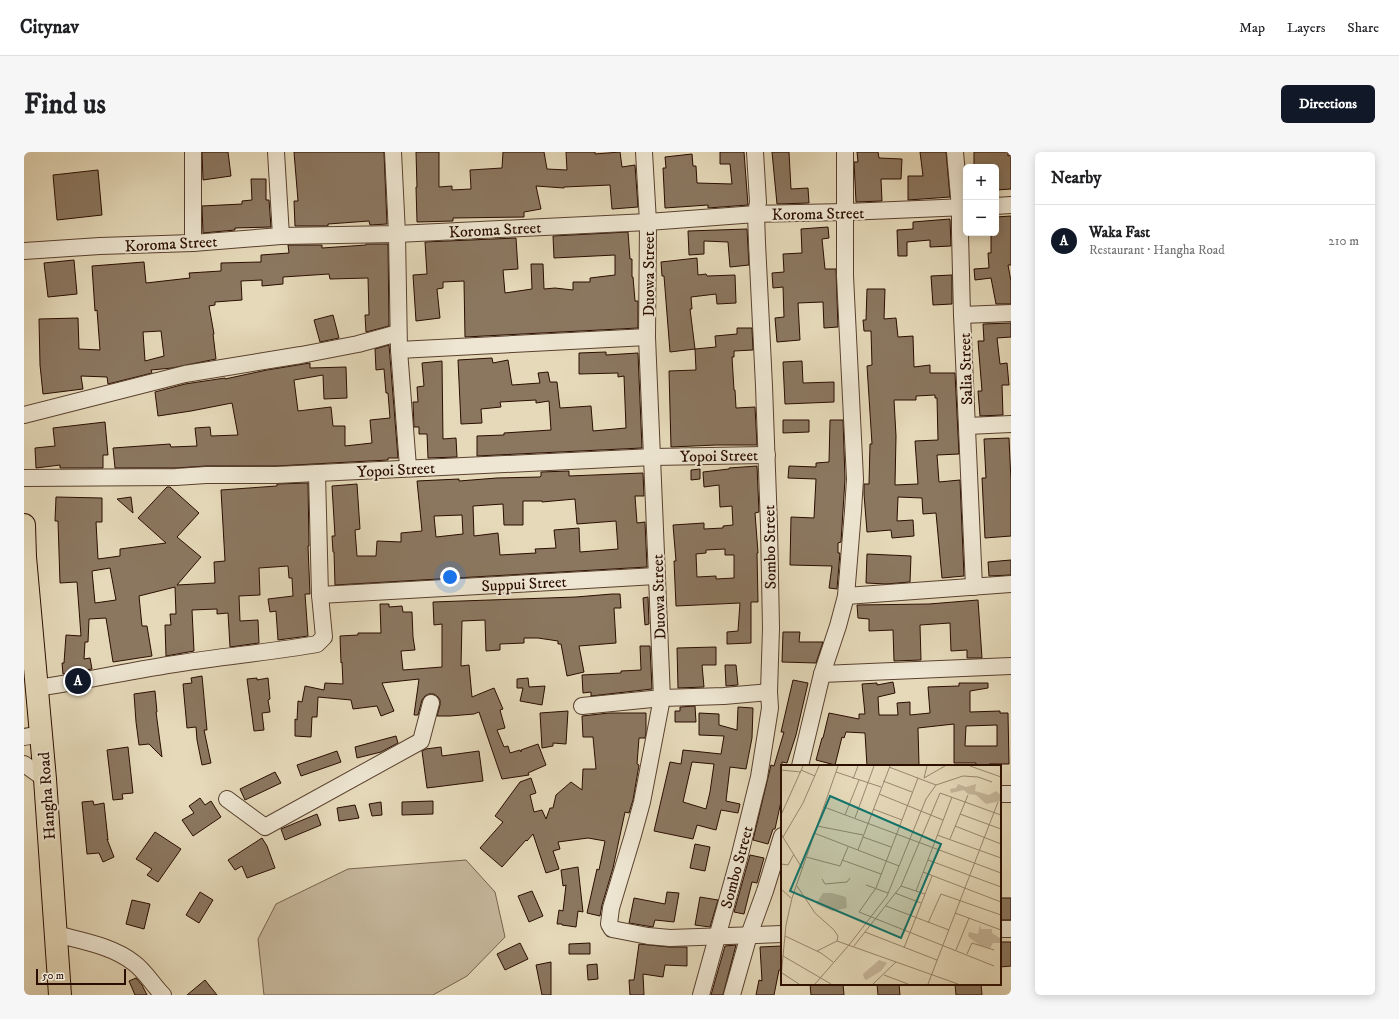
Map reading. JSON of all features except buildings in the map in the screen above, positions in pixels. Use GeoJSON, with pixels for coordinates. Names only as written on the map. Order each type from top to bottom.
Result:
{"type":"FeatureCollection","features":[{"type":"Feature","properties":{"kind":"highway","name":"Hangha Road"},"geometry":{"type":"LineString","coordinates":[[24,525],[37,688],[33,735],[45,778],[60,995]]}},
{"type":"Feature","properties":{"kind":"street"},"geometry":{"type":"LineString","coordinates":[[193,152],[193,243]]}},
{"type":"Feature","properties":{"kind":"street"},"geometry":{"type":"LineString","coordinates":[[276,152],[281,236]]}},
{"type":"Feature","properties":{"kind":"street"},"geometry":{"type":"LineString","coordinates":[[393,152],[397,234],[398,334],[408,467]]}},
{"type":"Feature","properties":{"kind":"street","name":"Duowa Street"},"geometry":{"type":"LineString","coordinates":[[644,152],[648,222],[647,337],[662,698],[642,802],[616,889],[609,924],[612,929],[648,936],[670,938],[781,934]]}},
{"type":"Feature","properties":{"kind":"street","name":"Sombo Street"},"geometry":{"type":"LineString","coordinates":[[700,995],[718,936],[759,777],[770,708],[771,628],[767,454],[756,214],[758,202],[755,152]]}},
{"type":"Feature","properties":{"kind":"street"},"geometry":{"type":"LineString","coordinates":[[800,765],[822,674],[846,596],[854,511],[855,479],[845,276],[845,152]]}},
{"type":"Feature","properties":{"kind":"street","name":"Salia Street"},"geometry":{"type":"LineString","coordinates":[[955,152],[963,207],[960,234],[962,315],[974,587]]}},
{"type":"Feature","properties":{"kind":"street"},"geometry":{"type":"LineString","coordinates":[[999,206],[1011,205]]}},
{"type":"Feature","properties":{"kind":"street","name":"Koroma Street"},"geometry":{"type":"LineString","coordinates":[[24,251],[100,246],[193,243],[281,236],[397,234],[648,222],[756,214],[963,207]]}},
{"type":"Feature","properties":{"kind":"street"},"geometry":{"type":"LineString","coordinates":[[962,315],[1011,313]]}},
{"type":"Feature","properties":{"kind":"street"},"geometry":{"type":"LineString","coordinates":[[24,415],[185,374],[301,355],[358,344],[398,334]]}},
{"type":"Feature","properties":{"kind":"street"},"geometry":{"type":"LineString","coordinates":[[399,350],[647,337]]}},
{"type":"Feature","properties":{"kind":"street"},"geometry":{"type":"LineString","coordinates":[[967,426],[1011,424]]}},
{"type":"Feature","properties":{"kind":"street","name":"Yopoi Street"},"geometry":{"type":"LineString","coordinates":[[24,478],[176,477],[317,473],[408,467],[767,454]]}},
{"type":"Feature","properties":{"kind":"street"},"geometry":{"type":"LineString","coordinates":[[37,688],[80,682],[181,663],[317,644],[324,637],[320,594],[317,473]]}},
{"type":"Feature","properties":{"kind":"street","name":"Suppui Street"},"geometry":{"type":"LineString","coordinates":[[320,594],[656,576]]}},
{"type":"Feature","properties":{"kind":"street"},"geometry":{"type":"LineString","coordinates":[[846,596],[1011,584]]}},
{"type":"Feature","properties":{"kind":"street"},"geometry":{"type":"LineString","coordinates":[[822,674],[1011,666]]}},
{"type":"Feature","properties":{"kind":"street"},"geometry":{"type":"LineString","coordinates":[[582,706],[662,698],[724,696],[769,692]]}},
{"type":"Feature","properties":{"kind":"street"},"geometry":{"type":"LineString","coordinates":[[227,799],[265,827],[421,741],[430,703]]}},
{"type":"Feature","properties":{"kind":"street"},"geometry":{"type":"LineString","coordinates":[[24,764],[45,778]]}},
{"type":"Feature","properties":{"kind":"street"},"geometry":{"type":"LineString","coordinates":[[732,995],[749,934],[765,891],[781,839]]}},
{"type":"Feature","properties":{"kind":"street"},"geometry":{"type":"LineString","coordinates":[[56,934],[90,943],[119,953],[135,963],[163,995]]}},
{"type":"Feature","properties":{"kind":"shaded area"},"geometry":{"type":"Polygon","coordinates":[[[466,860],[495,892],[505,937],[467,976],[433,995],[264,995],[258,939],[276,904],[348,869],[466,860]]]}},
{"type":"Feature","properties":{"kind":"place","name":"Waka Fast"},"geometry":{"type":"Point","coordinates":[78,681]}}]}
